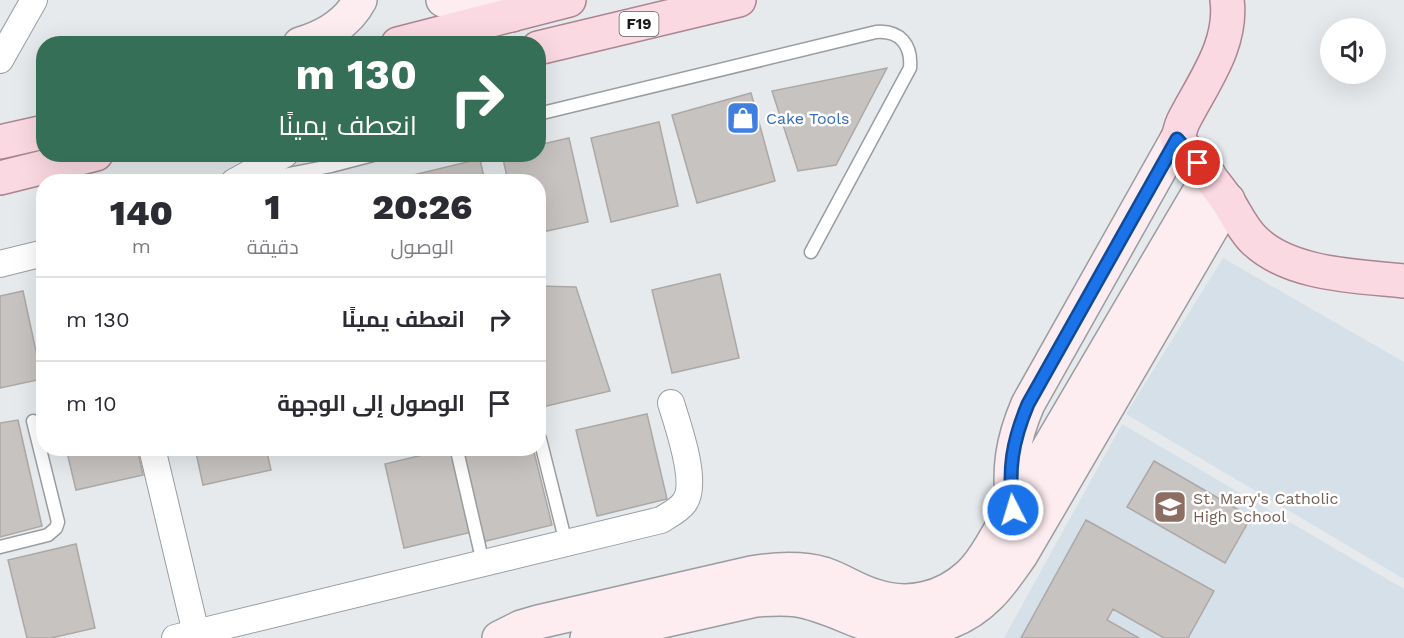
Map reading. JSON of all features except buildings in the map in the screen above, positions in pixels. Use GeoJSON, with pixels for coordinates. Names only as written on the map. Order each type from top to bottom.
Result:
{"type":"FeatureCollection","features":[{"type":"Feature","properties":{"kind":"main road"},"geometry":{"type":"LineString","coordinates":[[429,36],[569,0]]}},
{"type":"Feature","properties":{"kind":"main road","name":"F19"},"geometry":{"type":"LineString","coordinates":[[546,46],[740,0]]}},
{"type":"Feature","properties":{"kind":"main road"},"geometry":{"type":"LineString","coordinates":[[1178,137],[1182,124],[1223,41],[1227,0]]}},
{"type":"Feature","properties":{"kind":"main road"},"geometry":{"type":"LineString","coordinates":[[1178,137],[1189,128],[1234,52],[1244,28],[1244,0]]}},
{"type":"Feature","properties":{"kind":"main road"},"geometry":{"type":"LineString","coordinates":[[0,142],[36,134]]}},
{"type":"Feature","properties":{"kind":"main road"},"geometry":{"type":"LineString","coordinates":[[1178,137],[1218,188],[1241,224],[1253,239],[1269,252],[1285,261],[1313,268],[1341,274],[1404,281]]}},
{"type":"Feature","properties":{"kind":"main road"},"geometry":{"type":"LineString","coordinates":[[0,178],[64,162]]}},
{"type":"Feature","properties":{"kind":"street"},"geometry":{"type":"LineString","coordinates":[[0,60],[34,0]]}},
{"type":"Feature","properties":{"kind":"street"},"geometry":{"type":"LineString","coordinates":[[321,36],[347,18],[360,0]]}},
{"type":"Feature","properties":{"kind":"street"},"geometry":{"type":"LineString","coordinates":[[443,0],[469,9],[512,15]]}},
{"type":"Feature","properties":{"kind":"street"},"geometry":{"type":"LineString","coordinates":[[1013,510],[1010,486],[1011,463],[1015,440],[1024,413],[1178,137]]}},
{"type":"Feature","properties":{"kind":"street"},"geometry":{"type":"LineString","coordinates":[[249,174],[270,162]]}},
{"type":"Feature","properties":{"kind":"street"},"geometry":{"type":"LineString","coordinates":[[499,638],[521,627],[538,622],[768,570],[805,570],[823,574],[873,596],[890,600],[925,599],[942,594],[957,585],[970,574],[992,546],[1218,188]]}},
{"type":"Feature","properties":{"kind":"street"},"geometry":{"type":"LineString","coordinates":[[587,638],[756,600],[797,600],[822,606],[869,625],[903,630],[924,630],[957,619],[972,610],[989,596],[1021,555],[1218,188]]}},
{"type":"Feature","properties":{"kind":"street"},"geometry":{"type":"LineString","coordinates":[[0,264],[36,255]]}},
{"type":"Feature","properties":{"kind":"street"},"geometry":{"type":"LineString","coordinates":[[153,456],[185,635],[661,520],[685,503],[690,488],[688,466],[671,403]]}},
{"type":"Feature","properties":{"kind":"lane"},"geometry":{"type":"LineString","coordinates":[[546,112],[876,32],[893,33],[906,44],[910,51],[910,68],[811,252]]}},
{"type":"Feature","properties":{"kind":"lane"},"geometry":{"type":"LineString","coordinates":[[289,174],[346,162]]}},
{"type":"Feature","properties":{"kind":"lane"},"geometry":{"type":"LineString","coordinates":[[33,421],[36,433]]}},
{"type":"Feature","properties":{"kind":"lane"},"geometry":{"type":"LineString","coordinates":[[0,547],[48,535],[56,528],[57,517],[42,456]]}},
{"type":"Feature","properties":{"kind":"lane"},"geometry":{"type":"LineString","coordinates":[[458,456],[483,563]]}},
{"type":"Feature","properties":{"kind":"lane"},"geometry":{"type":"LineString","coordinates":[[544,456],[566,543]]}},
{"type":"Feature","properties":{"kind":"shaded area"},"geometry":{"type":"Polygon","coordinates":[[[1223,258],[1404,362],[1404,579],[1126,414],[1223,258]]]}},
{"type":"Feature","properties":{"kind":"shaded area","name":"St. Mary's Catholic High School"},"geometry":{"type":"Polygon","coordinates":[[[1122,424],[1404,589],[1404,638],[1004,638],[1122,424]]]}},
{"type":"Feature","properties":{"kind":"place","name":"Cake Tools"},"geometry":{"type":"Point","coordinates":[743,118]}},
{"type":"Feature","properties":{"kind":"place","name":"St. Mary's Catholic High School"},"geometry":{"type":"Point","coordinates":[1170,507]}},
{"type":"Feature","properties":{"kind":"route"},"geometry":{"type":"LineString","coordinates":[[1013,510],[1010,486],[1011,463],[1020,422],[1028,404],[1177,139],[1198,163]]}}]}
